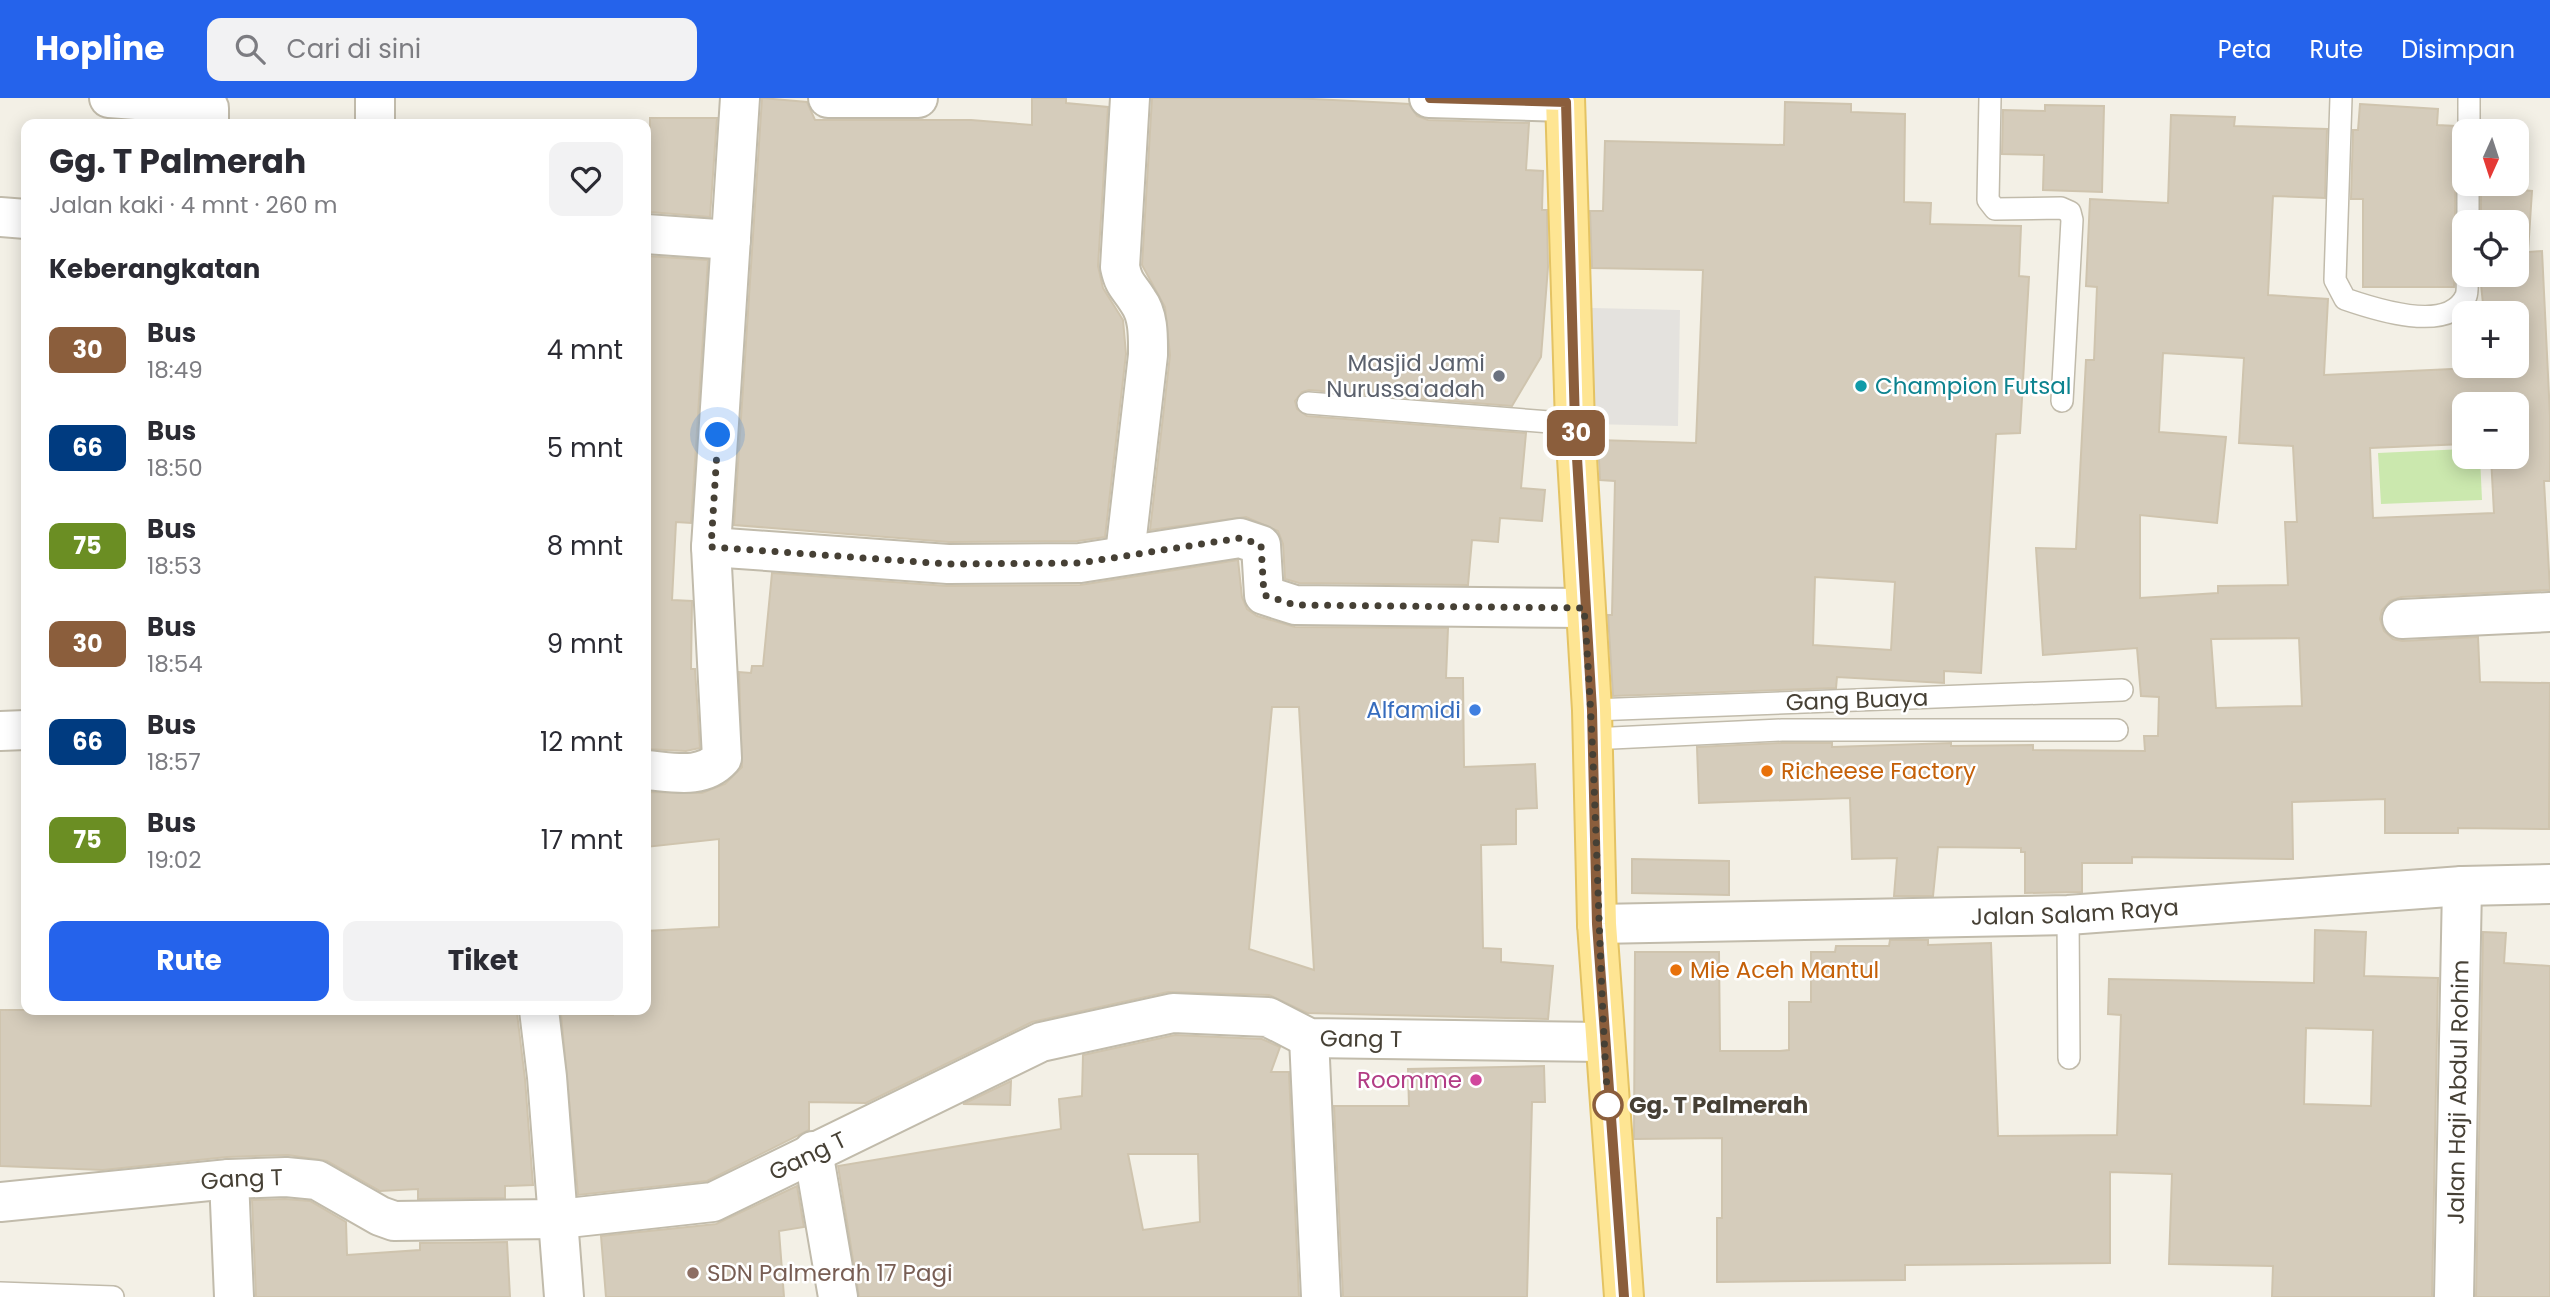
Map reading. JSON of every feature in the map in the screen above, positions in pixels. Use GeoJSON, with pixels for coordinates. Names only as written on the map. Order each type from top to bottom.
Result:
{"type":"FeatureCollection","features":[{"type":"Feature","properties":{"kind":"main road"},"geometry":{"type":"LineString","coordinates":[[1565,100],[1575,424],[1592,725],[1597,924],[1603,1042],[1624,1297]]}},
{"type":"Feature","properties":{"kind":"street"},"geometry":{"type":"LineString","coordinates":[[109,98],[205,105],[209,108],[209,119]]}},
{"type":"Feature","properties":{"kind":"street"},"geometry":{"type":"LineString","coordinates":[[375,98],[375,119]]}},
{"type":"Feature","properties":{"kind":"street"},"geometry":{"type":"LineString","coordinates":[[651,770],[701,773],[712,769],[722,758],[711,547],[740,98]]}},
{"type":"Feature","properties":{"kind":"street"},"geometry":{"type":"LineString","coordinates":[[828,98],[918,98]]}},
{"type":"Feature","properties":{"kind":"street"},"geometry":{"type":"LineString","coordinates":[[1125,554],[1148,355],[1148,327],[1140,302],[1123,283],[1120,267],[1130,98]]}},
{"type":"Feature","properties":{"kind":"street"},"geometry":{"type":"LineString","coordinates":[[1430,98],[1565,100]]}},
{"type":"Feature","properties":{"kind":"street"},"geometry":{"type":"LineString","coordinates":[[0,217],[21,219]]}},
{"type":"Feature","properties":{"kind":"street"},"geometry":{"type":"LineString","coordinates":[[651,233],[731,240]]}},
{"type":"Feature","properties":{"kind":"street"},"geometry":{"type":"LineString","coordinates":[[711,547],[948,564],[1080,563],[1240,538],[1261,545],[1264,595],[1295,605],[1584,608]]}},
{"type":"Feature","properties":{"kind":"street"},"geometry":{"type":"LineString","coordinates":[[2402,619],[2550,612]]}},
{"type":"Feature","properties":{"kind":"street"},"geometry":{"type":"LineString","coordinates":[[0,731],[21,730]]}},
{"type":"Feature","properties":{"kind":"street","name":"Jalan Salam Raya"},"geometry":{"type":"LineString","coordinates":[[1597,924],[2068,915],[2462,886],[2550,884]]}},
{"type":"Feature","properties":{"kind":"street","name":"Jalan Haji Abdul Rohim"},"geometry":{"type":"LineString","coordinates":[[2454,1297],[2462,886]]}},
{"type":"Feature","properties":{"kind":"street","name":"Gang T"},"geometry":{"type":"LineString","coordinates":[[0,1202],[229,1179],[286,1177],[317,1180],[380,1216],[394,1221],[559,1229],[713,1202],[1041,1042],[1173,1013],[1268,1017],[1309,1038],[1603,1042]]}},
{"type":"Feature","properties":{"kind":"street"},"geometry":{"type":"LineString","coordinates":[[538,1015],[564,1297]]}},
{"type":"Feature","properties":{"kind":"street"},"geometry":{"type":"LineString","coordinates":[[1309,1038],[1321,1297]]}},
{"type":"Feature","properties":{"kind":"street"},"geometry":{"type":"LineString","coordinates":[[813,1151],[838,1297]]}},
{"type":"Feature","properties":{"kind":"street"},"geometry":{"type":"LineString","coordinates":[[229,1179],[234,1297]]}},
{"type":"Feature","properties":{"kind":"lane"},"geometry":{"type":"LineString","coordinates":[[1990,98],[1989,200],[1995,209],[2061,208],[2070,212],[2072,220],[2062,401]]}},
{"type":"Feature","properties":{"kind":"lane"},"geometry":{"type":"LineString","coordinates":[[2341,98],[2334,280],[2345,299],[2383,312],[2439,317],[2456,309],[2467,295],[2467,287]]}},
{"type":"Feature","properties":{"kind":"lane"},"geometry":{"type":"LineString","coordinates":[[2469,98],[2469,119]]}},
{"type":"Feature","properties":{"kind":"lane"},"geometry":{"type":"LineString","coordinates":[[1308,403],[1575,424]]}},
{"type":"Feature","properties":{"kind":"lane","name":"Gang Buaya"},"geometry":{"type":"LineString","coordinates":[[1592,725],[2122,690]]}},
{"type":"Feature","properties":{"kind":"lane"},"geometry":{"type":"LineString","coordinates":[[1592,725],[1782,730],[2117,730]]}},
{"type":"Feature","properties":{"kind":"lane"},"geometry":{"type":"LineString","coordinates":[[2068,915],[2069,1058]]}},
{"type":"Feature","properties":{"kind":"lane"},"geometry":{"type":"LineString","coordinates":[[0,1293],[113,1297]]}},
{"type":"Feature","properties":{"kind":"green space"},"geometry":{"type":"Polygon","coordinates":[[[2452,450],[2452,469],[2481,469],[2482,500],[2381,504],[2378,453],[2452,450]]]}},
{"type":"Feature","properties":{"kind":"shaded area"},"geometry":{"type":"Polygon","coordinates":[[[1592,308],[1680,310],[1678,426],[1589,424],[1592,308]]]}},
{"type":"Feature","properties":{"kind":"building"},"geometry":{"type":"Polygon","coordinates":[[[762,98],[807,102],[815,120],[971,120],[1032,125],[1032,98],[1066,98],[1066,103],[1108,107],[1098,266],[1103,288],[1123,320],[1126,354],[1105,537],[1078,541],[949,542],[734,525],[762,98]]]}},
{"type":"Feature","properties":{"kind":"building"},"geometry":{"type":"Polygon","coordinates":[[[1152,98],[1293,98],[1409,104],[1417,116],[1428,120],[1529,123],[1526,170],[1543,171],[1542,210],[1547,210],[1548,267],[1541,357],[1512,406],[1309,390],[1302,392],[1295,401],[1297,409],[1307,416],[1526,433],[1521,488],[1545,490],[1542,521],[1500,518],[1498,542],[1472,540],[1468,585],[1299,583],[1285,579],[1283,544],[1278,531],[1246,517],[1150,530],[1170,355],[1165,307],[1142,265],[1152,98]]]}},
{"type":"Feature","properties":{"kind":"building"},"geometry":{"type":"Polygon","coordinates":[[[1785,102],[1851,104],[1851,112],[1905,114],[1904,202],[1931,203],[1930,224],[2021,226],[2019,276],[2029,277],[2020,433],[1996,434],[1981,673],[1944,671],[1944,683],[1837,677],[1836,688],[1613,696],[1608,615],[1612,615],[1615,481],[1600,480],[1598,440],[1696,443],[1703,270],[1592,268],[1590,211],[1603,211],[1605,141],[1784,145],[1785,102]],[[1815,577],[1813,645],[1891,650],[1895,582],[1815,577]]]}},
{"type":"Feature","properties":{"kind":"building"},"geometry":{"type":"Polygon","coordinates":[[[2360,104],[2438,109],[2437,125],[2452,126],[2452,196],[2455,196],[2455,210],[2452,210],[2452,287],[2363,287],[2363,199],[2351,199],[2353,130],[2358,130],[2360,104]]]}},
{"type":"Feature","properties":{"kind":"building"},"geometry":{"type":"Polygon","coordinates":[[[2045,105],[2104,106],[2102,192],[2043,190],[2044,155],[2002,154],[2003,110],[2045,111],[2045,105]]]}},
{"type":"Feature","properties":{"kind":"building"},"geometry":{"type":"Polygon","coordinates":[[[2171,115],[2235,117],[2234,126],[2327,129],[2325,198],[2273,196],[2268,295],[2328,299],[2324,375],[2452,369],[2452,378],[2529,378],[2529,301],[2483,301],[2481,287],[2529,287],[2529,252],[2542,251],[2550,416],[2550,481],[2544,481],[2550,590],[2401,597],[2390,601],[2382,610],[2380,619],[2384,631],[2393,639],[2402,641],[2478,637],[2480,682],[2550,683],[2549,829],[2458,828],[2458,833],[2385,833],[2385,799],[2292,802],[2293,859],[2132,857],[2132,863],[2082,863],[2082,892],[2025,893],[2025,852],[2021,852],[2021,848],[1938,847],[1933,896],[1894,896],[1897,858],[1852,859],[1850,798],[1699,803],[1697,747],[1782,743],[1832,743],[1832,747],[1951,743],[1951,746],[2033,745],[2033,750],[2145,751],[2144,736],[2158,736],[2159,697],[2141,696],[2137,648],[2043,655],[2036,548],[2076,549],[2086,360],[2094,360],[2097,287],[2086,286],[2090,199],[2168,203],[2171,115]],[[2163,353],[2159,432],[2226,437],[2217,523],[2140,515],[2140,598],[2218,593],[2218,586],[2288,585],[2285,522],[2297,522],[2293,446],[2239,443],[2244,358],[2163,353]],[[2452,392],[2452,445],[2370,448],[2373,518],[2494,513],[2492,469],[2529,469],[2529,392],[2452,392]],[[2299,638],[2211,639],[2216,708],[2302,706],[2299,638]]]}},
{"type":"Feature","properties":{"kind":"building"},"geometry":{"type":"Polygon","coordinates":[[[717,118],[710,217],[651,212],[650,119],[717,118]]]}},
{"type":"Feature","properties":{"kind":"building"},"geometry":{"type":"Polygon","coordinates":[[[2529,191],[2532,191],[2529,237],[2529,210],[2481,210],[2481,196],[2529,196],[2529,191]]]}},
{"type":"Feature","properties":{"kind":"building"},"geometry":{"type":"Polygon","coordinates":[[[651,256],[708,260],[691,523],[676,522],[672,600],[692,601],[691,669],[695,669],[700,748],[686,751],[651,749],[651,256]]]}},
{"type":"Feature","properties":{"kind":"building"},"geometry":{"type":"Polygon","coordinates":[[[1238,560],[1242,597],[1247,609],[1257,616],[1295,627],[1448,628],[1446,678],[1463,678],[1464,767],[1535,764],[1537,808],[1516,809],[1516,844],[1481,845],[1483,948],[1501,949],[1501,962],[1553,966],[1548,1019],[1307,1013],[1269,995],[1168,992],[1032,1022],[866,1103],[809,1102],[809,1130],[707,1181],[578,1195],[561,1015],[651,1015],[651,931],[719,927],[719,839],[651,846],[651,792],[702,793],[725,784],[742,767],[739,672],[751,673],[752,666],[763,666],[772,573],[947,586],[1080,585],[1238,560]],[[1272,707],[1249,949],[1314,970],[1299,707],[1272,707]]]}},
{"type":"Feature","properties":{"kind":"building"},"geometry":{"type":"Polygon","coordinates":[[[1632,859],[1729,861],[1729,895],[1632,893],[1632,859]]]}},
{"type":"Feature","properties":{"kind":"building"},"geometry":{"type":"Polygon","coordinates":[[[2315,930],[2366,932],[2364,976],[2438,978],[2432,1297],[2272,1297],[2273,1266],[2169,1264],[2172,1174],[2110,1172],[2110,1263],[1905,1265],[1905,1280],[1717,1282],[1717,1218],[1722,1218],[1722,1138],[1634,1139],[1635,952],[1719,952],[1720,1051],[1780,1051],[1789,1050],[1789,1002],[1811,1002],[1811,952],[1835,952],[1836,946],[1889,946],[1890,940],[1928,940],[1928,945],[1991,943],[1998,1136],[2117,1135],[2121,1015],[2108,1014],[2109,979],[2314,983],[2315,930]],[[2306,1028],[2304,1104],[2371,1106],[2373,1030],[2306,1028]]]}},
{"type":"Feature","properties":{"kind":"building"},"geometry":{"type":"Polygon","coordinates":[[[2483,932],[2506,933],[2504,963],[2550,966],[2550,1297],[2476,1297],[2483,932]]]}},
{"type":"Feature","properties":{"kind":"building"},"geometry":{"type":"Polygon","coordinates":[[[0,1010],[21,1010],[21,1015],[517,1015],[533,1185],[505,1186],[505,1198],[418,1199],[418,1189],[380,1191],[327,1161],[288,1155],[227,1157],[103,1170],[0,1166],[0,1010]]]}},
{"type":"Feature","properties":{"kind":"building"},"geometry":{"type":"Polygon","coordinates":[[[1175,1035],[1262,1039],[1280,1047],[1271,1072],[1289,1072],[1299,1297],[859,1297],[838,1166],[1061,1129],[1059,1099],[1082,1096],[1083,1055],[1175,1035]],[[1128,1154],[1143,1230],[1200,1222],[1198,1154],[1128,1154]]]}},
{"type":"Feature","properties":{"kind":"building"},"geometry":{"type":"Polygon","coordinates":[[[1544,1066],[1545,1102],[1532,1102],[1527,1297],[1343,1297],[1334,1106],[1409,1106],[1408,1069],[1544,1066]]]}},
{"type":"Feature","properties":{"kind":"building"},"geometry":{"type":"Polygon","coordinates":[[[1011,1081],[1010,1105],[963,1104],[1011,1081]]]}},
{"type":"Feature","properties":{"kind":"building","name":"SDN Palmerah 17 Pagi"},"geometry":{"type":"Polygon","coordinates":[[[797,1186],[804,1227],[779,1231],[784,1297],[606,1297],[601,1236],[716,1224],[797,1186]]]}},
{"type":"Feature","properties":{"kind":"building"},"geometry":{"type":"Polygon","coordinates":[[[252,1200],[310,1201],[346,1222],[347,1255],[420,1250],[420,1243],[507,1242],[510,1297],[256,1297],[252,1200]]]}},
{"type":"Feature","properties":{"kind":"bus line","name":"30"},"geometry":{"type":"LineString","coordinates":[[1430,98],[1566,102],[1575,424],[1592,710],[1597,924],[1603,1042],[1624,1297]]}},
{"type":"Feature","properties":{"kind":"place","name":"Masjid Jami Nurussa'adah"},"geometry":{"type":"Point","coordinates":[1499,376]}},
{"type":"Feature","properties":{"kind":"place","name":"Champion Futsal"},"geometry":{"type":"Point","coordinates":[1861,386]}},
{"type":"Feature","properties":{"kind":"place","name":"Alfamidi"},"geometry":{"type":"Point","coordinates":[1475,710]}},
{"type":"Feature","properties":{"kind":"place","name":"Richeese Factory"},"geometry":{"type":"Point","coordinates":[1767,771]}},
{"type":"Feature","properties":{"kind":"place","name":"Mie Aceh Mantul"},"geometry":{"type":"Point","coordinates":[1676,970]}},
{"type":"Feature","properties":{"kind":"place","name":"Roomme"},"geometry":{"type":"Point","coordinates":[1476,1080]}},
{"type":"Feature","properties":{"kind":"place","name":"Gg. T Palmerah"},"geometry":{"type":"Point","coordinates":[1608,1105]}},
{"type":"Feature","properties":{"kind":"place","name":"SDN Palmerah 17 Pagi"},"geometry":{"type":"Point","coordinates":[693,1273]}},
{"type":"Feature","properties":{"kind":"route"},"geometry":{"type":"LineString","coordinates":[[718,435],[711,547],[948,564],[1080,563],[1240,538],[1261,545],[1264,595],[1295,605],[1584,608],[1592,710],[1597,924],[1608,1105]]}}]}
